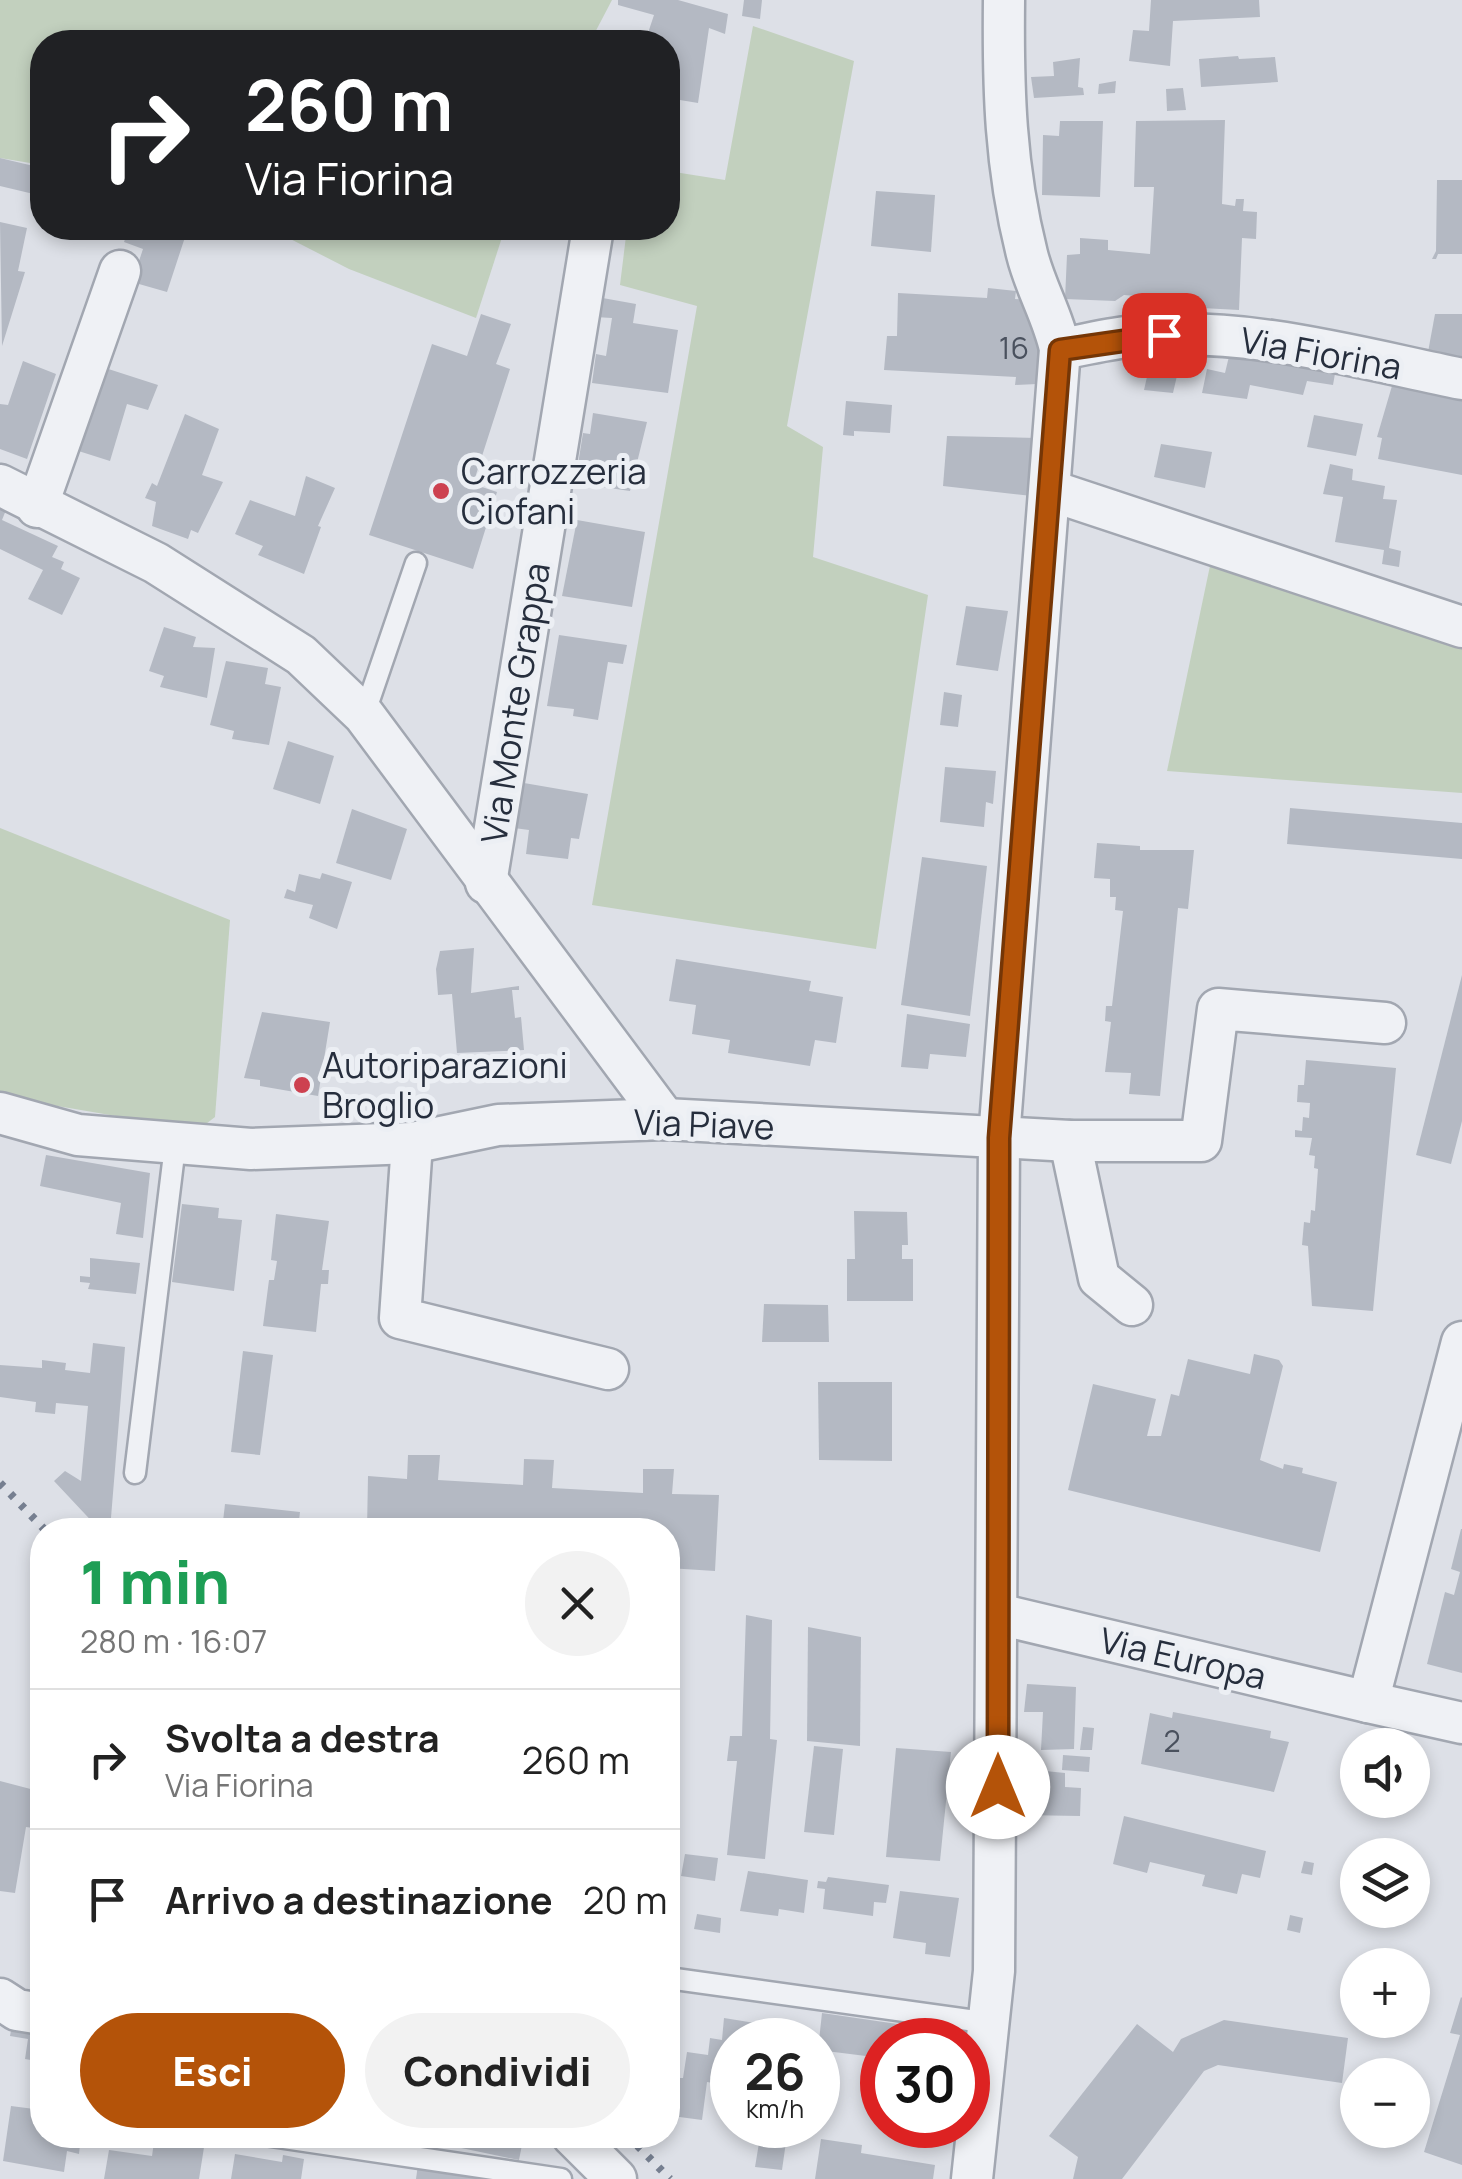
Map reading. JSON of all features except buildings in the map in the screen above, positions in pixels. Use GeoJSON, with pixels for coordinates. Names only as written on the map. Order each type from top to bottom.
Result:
{"type":"FeatureCollection","features":[{"type":"Feature","properties":{"kind":"street"},"geometry":{"type":"LineString","coordinates":[[990,2023],[998,1822],[999,1138],[1060,350],[1053,316],[1028,257],[1002,122],[1004,0]]}},
{"type":"Feature","properties":{"kind":"street","name":"Via Monte Grappa"},"geometry":{"type":"LineString","coordinates":[[486,883],[590,240]]}},
{"type":"Feature","properties":{"kind":"street"},"geometry":{"type":"LineString","coordinates":[[37,507],[120,271]]}},
{"type":"Feature","properties":{"kind":"street","name":"Via Fiorina"},"geometry":{"type":"LineString","coordinates":[[1060,350],[1135,336],[1194,334],[1288,342],[1462,379]]}},
{"type":"Feature","properties":{"kind":"street","name":"Via Monte Grappa"},"geometry":{"type":"LineString","coordinates":[[0,484],[37,507],[156,563],[301,655],[364,715],[665,1119]]}},
{"type":"Feature","properties":{"kind":"street"},"geometry":{"type":"LineString","coordinates":[[1052,491],[1462,628]]}},
{"type":"Feature","properties":{"kind":"street","name":"Via Piave"},"geometry":{"type":"LineString","coordinates":[[0,1113],[78,1135],[250,1150],[412,1142],[498,1125],[665,1119],[1070,1141],[1201,1141],[1218,1009],[1386,1023]]}},
{"type":"Feature","properties":{"kind":"street"},"geometry":{"type":"LineString","coordinates":[[1070,1141],[1099,1278],[1132,1305]]}},
{"type":"Feature","properties":{"kind":"street"},"geometry":{"type":"LineString","coordinates":[[412,1142],[400,1318],[608,1370]]}},
{"type":"Feature","properties":{"kind":"street"},"geometry":{"type":"LineString","coordinates":[[1368,1702],[1462,1342]]}},
{"type":"Feature","properties":{"kind":"street","name":"Via Europa"},"geometry":{"type":"LineString","coordinates":[[998,1614],[1462,1722]]}},
{"type":"Feature","properties":{"kind":"street"},"geometry":{"type":"LineString","coordinates":[[0,2000],[30,2012]]}},
{"type":"Feature","properties":{"kind":"street"},"geometry":{"type":"LineString","coordinates":[[585,2148],[616,2179]]}},
{"type":"Feature","properties":{"kind":"street"},"geometry":{"type":"LineString","coordinates":[[972,2179],[976,2148]]}},
{"type":"Feature","properties":{"kind":"lane"},"geometry":{"type":"LineString","coordinates":[[364,715],[416,563]]}},
{"type":"Feature","properties":{"kind":"lane"},"geometry":{"type":"LineString","coordinates":[[135,1473],[176,1146]]}},
{"type":"Feature","properties":{"kind":"lane"},"geometry":{"type":"LineString","coordinates":[[680,1980],[954,2018]]}},
{"type":"Feature","properties":{"kind":"lane"},"geometry":{"type":"LineString","coordinates":[[352,2148],[561,2179]]}},
{"type":"Feature","properties":{"kind":"green space"},"geometry":{"type":"Polygon","coordinates":[[[0,0],[612,0],[596,30],[30,30],[30,163],[0,158],[0,0]]]}},
{"type":"Feature","properties":{"kind":"green space"},"geometry":{"type":"Polygon","coordinates":[[[753,26],[854,61],[787,426],[823,447],[813,557],[928,595],[876,949],[592,905],[697,306],[620,285],[626,240],[680,240],[680,173],[725,180],[753,26]]]}},
{"type":"Feature","properties":{"kind":"green space"},"geometry":{"type":"Polygon","coordinates":[[[292,240],[501,240],[476,318],[349,269],[292,240]]]}},
{"type":"Feature","properties":{"kind":"green space"},"geometry":{"type":"Polygon","coordinates":[[[1211,561],[1462,645],[1462,793],[1167,771],[1211,561]]]}},
{"type":"Feature","properties":{"kind":"green space"},"geometry":{"type":"Polygon","coordinates":[[[0,828],[230,920],[215,1117],[198,1130],[28,1101],[0,1091],[0,828]]]}},
{"type":"Feature","properties":{"kind":"railway"},"geometry":{"type":"LineString","coordinates":[[0,1483],[34,1518]]}},
{"type":"Feature","properties":{"kind":"railway"},"geometry":{"type":"LineString","coordinates":[[640,2148],[670,2179]]}},
{"type":"Feature","properties":{"kind":"place","name":"Carrozzeria Ciofani"},"geometry":{"type":"Point","coordinates":[441,491]}},
{"type":"Feature","properties":{"kind":"place","name":"Autoriparazioni Broglio"},"geometry":{"type":"Point","coordinates":[302,1085]}},
{"type":"Feature","properties":{"kind":"route"},"geometry":{"type":"LineString","coordinates":[[998,1787],[999,1138],[1060,350],[1135,336],[1164,335]]}}]}
